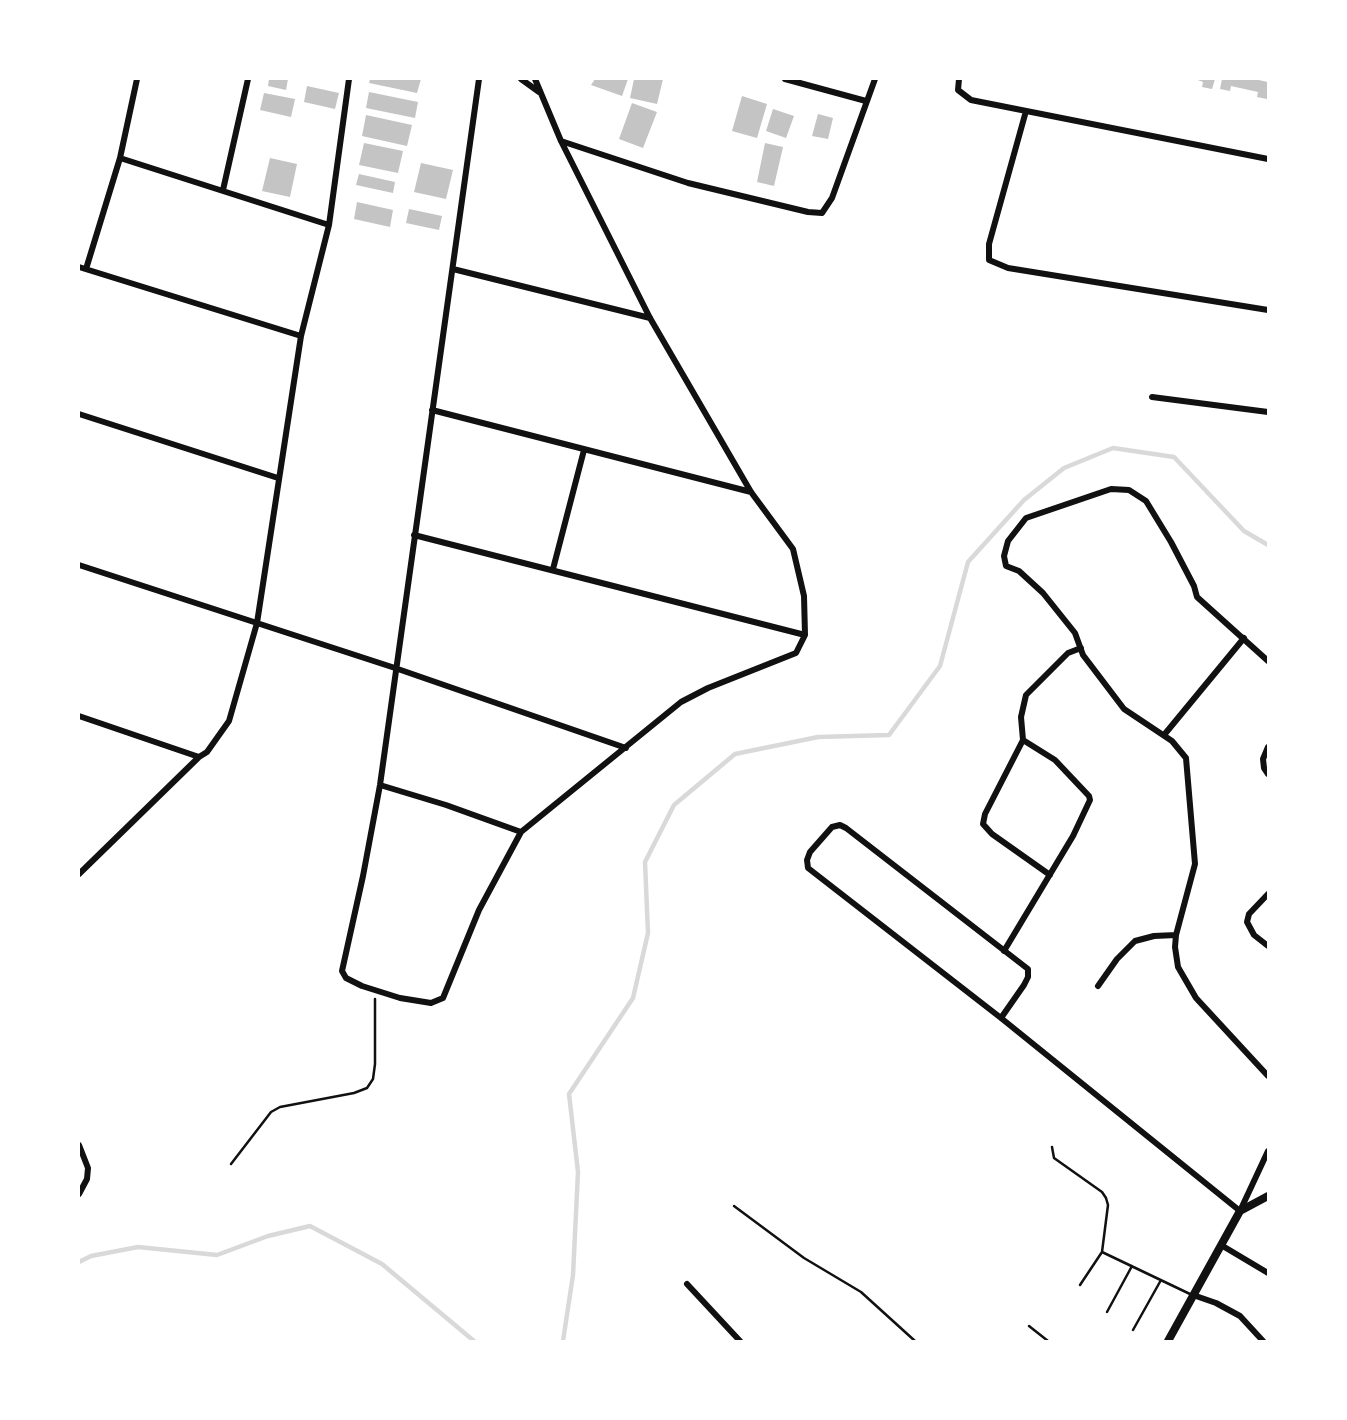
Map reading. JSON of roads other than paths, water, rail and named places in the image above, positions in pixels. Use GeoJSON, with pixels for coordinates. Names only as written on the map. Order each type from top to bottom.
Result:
{"type":"FeatureCollection","features":[{"type":"Feature","properties":{"kind":"street"},"geometry":{"type":"LineString","coordinates":[[137,79],[120,158],[83,268],[301,336]]}},
{"type":"Feature","properties":{"kind":"street"},"geometry":{"type":"LineString","coordinates":[[223,190],[248,79]]}},
{"type":"Feature","properties":{"kind":"street"},"geometry":{"type":"LineString","coordinates":[[79,874],[214,744],[229,721],[257,624],[301,336],[329,225],[349,79]]}},
{"type":"Feature","properties":{"kind":"street"},"geometry":{"type":"LineString","coordinates":[[479,79],[380,785],[342,966],[342,975],[362,986],[431,1003],[443,998],[478,910],[521,831],[681,702],[708,688],[796,653],[805,635],[804,596],[793,549],[751,492],[650,318],[561,141],[535,79]]}},
{"type":"Feature","properties":{"kind":"street"},"geometry":{"type":"LineString","coordinates":[[477,88],[485,79]]}},
{"type":"Feature","properties":{"kind":"street"},"geometry":{"type":"LineString","coordinates":[[521,79],[541,94]]}},
{"type":"Feature","properties":{"kind":"street"},"geometry":{"type":"LineString","coordinates":[[785,79],[866,101]]}},
{"type":"Feature","properties":{"kind":"street"},"geometry":{"type":"LineString","coordinates":[[561,141],[688,183],[821,213],[832,198],[875,79]]}},
{"type":"Feature","properties":{"kind":"street"},"geometry":{"type":"LineString","coordinates":[[959,79],[958,90],[971,100],[1268,159]]}},
{"type":"Feature","properties":{"kind":"street"},"geometry":{"type":"LineString","coordinates":[[1026,111],[989,244],[989,260],[1008,268],[1268,310]]}},
{"type":"Feature","properties":{"kind":"street"},"geometry":{"type":"LineString","coordinates":[[120,158],[329,225]]}},
{"type":"Feature","properties":{"kind":"street"},"geometry":{"type":"LineString","coordinates":[[453,269],[650,318]]}},
{"type":"Feature","properties":{"kind":"street"},"geometry":{"type":"LineString","coordinates":[[1152,397],[1268,412]]}},
{"type":"Feature","properties":{"kind":"street"},"geometry":{"type":"LineString","coordinates":[[432,410],[751,492]]}},
{"type":"Feature","properties":{"kind":"street"},"geometry":{"type":"LineString","coordinates":[[79,414],[278,478]]}},
{"type":"Feature","properties":{"kind":"street"},"geometry":{"type":"LineString","coordinates":[[553,569],[584,450]]}},
{"type":"Feature","properties":{"kind":"street"},"geometry":{"type":"LineString","coordinates":[[1268,661],[1197,597],[1195,586],[1146,502],[1129,490],[1111,489],[1027,518],[1014,530],[1008,541],[1004,556],[1006,566],[1019,571],[1043,593],[1075,632],[1081,648],[1124,709],[1172,741],[1186,758],[1195,864],[1176,935],[1178,967],[1187,985],[1217,1024],[1268,1076]]}},
{"type":"Feature","properties":{"kind":"street"},"geometry":{"type":"LineString","coordinates":[[414,535],[805,635]]}},
{"type":"Feature","properties":{"kind":"street"},"geometry":{"type":"LineString","coordinates":[[79,565],[395,668],[626,748]]}},
{"type":"Feature","properties":{"kind":"street"},"geometry":{"type":"LineString","coordinates":[[1164,735],[1244,638]]}},
{"type":"Feature","properties":{"kind":"street"},"geometry":{"type":"LineString","coordinates":[[1050,875],[992,834],[983,824],[985,814],[1023,740],[1021,717],[1026,695],[1068,653],[1081,648]]}},
{"type":"Feature","properties":{"kind":"street"},"geometry":{"type":"LineString","coordinates":[[79,716],[199,757]]}},
{"type":"Feature","properties":{"kind":"street"},"geometry":{"type":"LineString","coordinates":[[1004,951],[1089,804],[1089,796],[1055,760],[1023,740]]}},
{"type":"Feature","properties":{"kind":"street"},"geometry":{"type":"LineString","coordinates":[[1268,747],[1263,759],[1268,774]]}},
{"type":"Feature","properties":{"kind":"street"},"geometry":{"type":"LineString","coordinates":[[380,785],[521,831]]}},
{"type":"Feature","properties":{"kind":"street"},"geometry":{"type":"LineString","coordinates":[[1001,1018],[1028,977],[1028,969],[846,828],[839,825],[832,827],[810,852],[808,868],[1001,1018],[1240,1211]]}},
{"type":"Feature","properties":{"kind":"street"},"geometry":{"type":"LineString","coordinates":[[1268,894],[1254,908],[1247,922],[1254,935],[1268,946]]}},
{"type":"Feature","properties":{"kind":"street"},"geometry":{"type":"LineString","coordinates":[[1098,986],[1117,959],[1135,941],[1154,936],[1176,935]]}},
{"type":"Feature","properties":{"kind":"street"},"geometry":{"type":"LineString","coordinates":[[79,1145],[88,1168],[87,1179],[79,1194]]}},
{"type":"Feature","properties":{"kind":"street"},"geometry":{"type":"LineString","coordinates":[[1168,1341],[1240,1211],[1268,1152]]}},
{"type":"Feature","properties":{"kind":"street"},"geometry":{"type":"LineString","coordinates":[[1240,1211],[1268,1196]]}},
{"type":"Feature","properties":{"kind":"street"},"geometry":{"type":"LineString","coordinates":[[1221,1245],[1268,1273]]}},
{"type":"Feature","properties":{"kind":"street"},"geometry":{"type":"LineString","coordinates":[[687,1284],[740,1341]]}},
{"type":"Feature","properties":{"kind":"street"},"geometry":{"type":"LineString","coordinates":[[1193,1295],[1231,1311],[1264,1341]]}},
{"type":"Feature","properties":{"kind":"lane"},"geometry":{"type":"LineString","coordinates":[[1052,1147],[1055,1158],[1107,1198],[1102,1252],[1080,1285]]}},
{"type":"Feature","properties":{"kind":"lane"},"geometry":{"type":"LineString","coordinates":[[734,1206],[804,1258],[861,1293],[915,1341]]}},
{"type":"Feature","properties":{"kind":"lane"},"geometry":{"type":"LineString","coordinates":[[1102,1252],[1193,1295]]}},
{"type":"Feature","properties":{"kind":"lane"},"geometry":{"type":"LineString","coordinates":[[1107,1312],[1132,1266]]}},
{"type":"Feature","properties":{"kind":"lane"},"geometry":{"type":"LineString","coordinates":[[1133,1330],[1161,1280]]}},
{"type":"Feature","properties":{"kind":"lane"},"geometry":{"type":"LineString","coordinates":[[1030,1326],[1048,1341]]}},
{"type":"Feature","properties":{"kind":"waterway"},"geometry":{"type":"LineString","coordinates":[[563,1341],[573,1275],[578,1172],[569,1094],[633,998],[648,933],[645,862],[674,805],[735,754],[818,737],[889,735],[940,666],[968,562],[1024,500],[1064,468],[1113,448],[1174,457],[1244,531],[1268,545]]}},
{"type":"Feature","properties":{"kind":"waterway"},"geometry":{"type":"LineString","coordinates":[[79,1262],[91,1256],[138,1247],[217,1255],[268,1236],[310,1226],[382,1264],[474,1341]]}}]}
